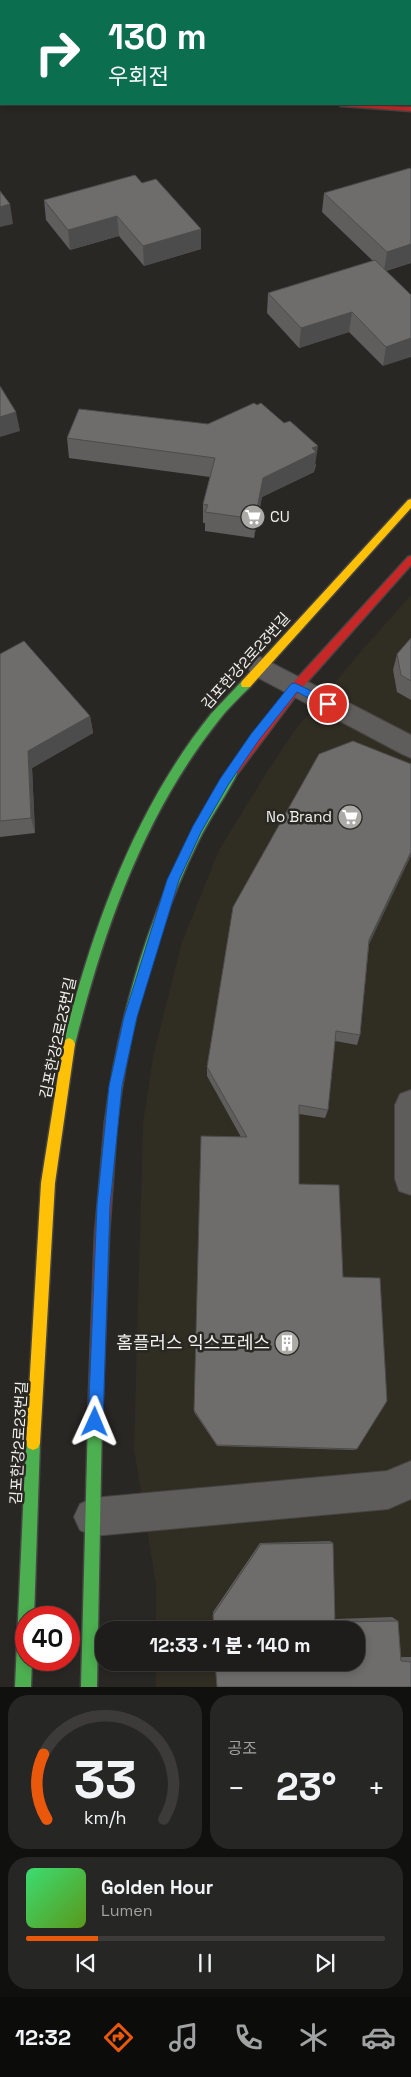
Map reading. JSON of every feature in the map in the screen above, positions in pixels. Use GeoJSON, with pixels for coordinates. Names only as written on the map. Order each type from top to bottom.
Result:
{"type":"FeatureCollection","features":[{"type":"Feature","properties":{"kind":"street"},"geometry":{"type":"LineString","coordinates":[[355,105],[411,109]]}},
{"type":"Feature","properties":{"kind":"street","name":"김포한강2로23번길"},"geometry":{"type":"LineString","coordinates":[[23,1687],[31,1480],[48,1183],[66,1057],[84,981],[102,925],[121,877],[147,822],[177,772],[214,719],[411,502]]}},
{"type":"Feature","properties":{"kind":"street"},"geometry":{"type":"LineString","coordinates":[[89,1687],[98,1326],[104,1205],[116,1086],[130,1017],[173,880],[197,830],[224,782],[255,737],[295,687],[411,559]]}},
{"type":"Feature","properties":{"kind":"street"},"geometry":{"type":"LineString","coordinates":[[260,667],[411,747]]}},
{"type":"Feature","properties":{"kind":"street"},"geometry":{"type":"LineString","coordinates":[[411,1105],[411,1179]]}},
{"type":"Feature","properties":{"kind":"street"},"geometry":{"type":"LineString","coordinates":[[93,1517],[388,1490],[411,1480]]}},
{"type":"Feature","properties":{"kind":"shaded area"},"geometry":{"type":"Polygon","coordinates":[[[411,595],[411,1687],[156,1687],[156,1671],[365,1671],[365,1621],[156,1621],[156,1584],[134,1449],[143,1124],[153,1057],[182,942],[219,850],[267,772],[295,730],[411,595]]]}},
{"type":"Feature","properties":{"kind":"building"},"geometry":{"type":"Polygon","coordinates":[[[410,168],[411,244],[387,252],[324,193],[410,168]]]}},
{"type":"Feature","properties":{"kind":"building"},"geometry":{"type":"Polygon","coordinates":[[[135,175],[142,183],[156,179],[201,229],[143,246],[117,216],[68,230],[44,200],[135,175]]]}},
{"type":"Feature","properties":{"kind":"building"},"geometry":{"type":"Polygon","coordinates":[[[0,191],[10,204],[0,207],[0,191]]]}},
{"type":"Feature","properties":{"kind":"building"},"geometry":{"type":"Polygon","coordinates":[[[375,260],[411,295],[411,338],[386,347],[352,312],[301,328],[268,293],[375,260]]]}},
{"type":"Feature","properties":{"kind":"building"},"geometry":{"type":"Polygon","coordinates":[[[0,386],[16,412],[0,417],[0,386]]]}},
{"type":"Feature","properties":{"kind":"building"},"geometry":{"type":"Polygon","coordinates":[[[254,403],[257,405],[261,403],[284,423],[290,421],[318,446],[312,448],[316,452],[263,478],[255,519],[205,512],[208,505],[203,504],[215,458],[67,438],[79,409],[208,424],[254,403]]]}},
{"type":"Feature","properties":{"kind":"building"},"geometry":{"type":"Polygon","coordinates":[[[411,638],[411,681],[401,675],[397,654],[411,638]]]}},
{"type":"Feature","properties":{"kind":"building"},"geometry":{"type":"Polygon","coordinates":[[[24,641],[90,716],[28,751],[31,818],[0,821],[0,654],[24,641]]]}},
{"type":"Feature","properties":{"kind":"building"},"geometry":{"type":"Polygon","coordinates":[[[353,741],[411,764],[411,852],[369,940],[360,1035],[336,1031],[328,1110],[299,1105],[299,1184],[339,1185],[343,1277],[380,1278],[387,1401],[357,1449],[217,1445],[194,1410],[201,1136],[247,1137],[207,1067],[233,907],[319,754],[353,741]]]}},
{"type":"Feature","properties":{"kind":"building"},"geometry":{"type":"Polygon","coordinates":[[[333,1543],[335,1621],[213,1621],[213,1615],[261,1544],[333,1543]]]}},
{"type":"Feature","properties":{"kind":"building"},"geometry":{"type":"Polygon","coordinates":[[[398,1621],[401,1661],[411,1662],[411,1687],[217,1687],[216,1671],[365,1671],[365,1622],[398,1621]]]}},
{"type":"Feature","properties":{"kind":"traffic: fast"},"geometry":{"type":"LineString","coordinates":[[69,1044],[80,999],[107,915],[123,874],[142,835],[186,758],[217,715],[246,684]]}},
{"type":"Feature","properties":{"kind":"traffic: fast"},"geometry":{"type":"LineString","coordinates":[[111,1122],[120,1063],[129,1024],[162,915],[193,841],[205,817],[234,770]]}},
{"type":"Feature","properties":{"kind":"traffic: fast"},"geometry":{"type":"LineString","coordinates":[[89,1687],[95,1419]]}},
{"type":"Feature","properties":{"kind":"traffic: fast"},"geometry":{"type":"LineString","coordinates":[[23,1687],[33,1443]]}},
{"type":"Feature","properties":{"kind":"traffic: slow"},"geometry":{"type":"LineString","coordinates":[[246,684],[411,502]]}},
{"type":"Feature","properties":{"kind":"traffic: slow"},"geometry":{"type":"LineString","coordinates":[[33,1443],[48,1183],[69,1044]]}},
{"type":"Feature","properties":{"kind":"traffic: jam"},"geometry":{"type":"LineString","coordinates":[[355,105],[411,109]]}},
{"type":"Feature","properties":{"kind":"traffic: jam"},"geometry":{"type":"LineString","coordinates":[[234,770],[297,686],[411,559]]}},
{"type":"Feature","properties":{"kind":"traffic: jam"},"geometry":{"type":"LineString","coordinates":[[95,1419],[102,1234],[111,1122]]}},
{"type":"Feature","properties":{"kind":"place","name":"CU"},"geometry":{"type":"Point","coordinates":[253,517]}},
{"type":"Feature","properties":{"kind":"place","name":"No Brand"},"geometry":{"type":"Point","coordinates":[350,817]}},
{"type":"Feature","properties":{"kind":"place","name":"홈플러스 익스프레스"},"geometry":{"type":"Point","coordinates":[287,1343]}},
{"type":"Feature","properties":{"kind":"route"},"geometry":{"type":"LineString","coordinates":[[95,1422],[104,1205],[116,1086],[130,1017],[173,880],[197,830],[224,782],[255,737],[295,687],[328,704]]}}]}
